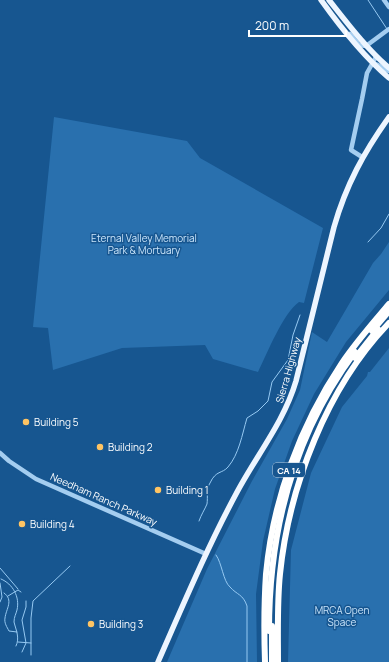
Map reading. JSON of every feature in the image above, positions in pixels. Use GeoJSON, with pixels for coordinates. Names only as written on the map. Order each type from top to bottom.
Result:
{"type":"FeatureCollection","features":[{"type":"Feature","properties":{"kind":"highway","name":"CA 14"},"geometry":{"type":"LineString","coordinates":[[265,662],[265,602],[268,560],[275,517],[286,476],[305,429],[328,386],[343,362],[389,304]]}},
{"type":"Feature","properties":{"kind":"highway"},"geometry":{"type":"LineString","coordinates":[[269,662],[269,606],[272,563],[279,521],[292,474],[309,430],[330,390],[354,354],[389,311]]}},
{"type":"Feature","properties":{"kind":"highway"},"geometry":{"type":"LineString","coordinates":[[272,662],[272,611],[276,553],[279,532],[298,466],[318,421],[339,382],[356,356],[389,316]]}},
{"type":"Feature","properties":{"kind":"highway","name":"CA 14"},"geometry":{"type":"LineString","coordinates":[[278,662],[278,602],[281,560],[288,520],[299,480],[314,441],[338,392],[378,334],[389,322]]}},
{"type":"Feature","properties":{"kind":"highway"},"geometry":{"type":"LineString","coordinates":[[378,334],[389,328]]}},
{"type":"Feature","properties":{"kind":"main road"},"geometry":{"type":"LineString","coordinates":[[321,0],[337,22],[373,64],[389,78]]}},
{"type":"Feature","properties":{"kind":"main road"},"geometry":{"type":"LineString","coordinates":[[329,0],[366,46],[389,69]]}},
{"type":"Feature","properties":{"kind":"main road","name":"Sierra Highway"},"geometry":{"type":"LineString","coordinates":[[158,662],[206,554],[237,492],[252,464],[280,422],[290,401],[334,226],[344,194],[362,157],[389,117]]}},
{"type":"Feature","properties":{"kind":"street"},"geometry":{"type":"LineString","coordinates":[[384,0],[389,7]]}},
{"type":"Feature","properties":{"kind":"street"},"geometry":{"type":"LineString","coordinates":[[337,22],[345,28],[359,45],[366,46],[389,29]]}},
{"type":"Feature","properties":{"kind":"street"},"geometry":{"type":"LineString","coordinates":[[362,157],[351,150],[367,73],[376,57]]}},
{"type":"Feature","properties":{"kind":"street"},"geometry":{"type":"LineString","coordinates":[[373,64],[378,64],[386,70],[389,69]]}},
{"type":"Feature","properties":{"kind":"street","name":"Needham Ranch Parkway"},"geometry":{"type":"LineString","coordinates":[[0,454],[36,479],[206,554]]}},
{"type":"Feature","properties":{"kind":"green space","name":"Eternal Valley Memorial Park & Mortuary"},"geometry":{"type":"Polygon","coordinates":[[[54,117],[187,141],[200,158],[323,228],[304,303],[299,302],[293,307],[281,324],[258,372],[213,359],[205,345],[122,348],[53,370],[48,328],[33,327],[54,117]]]}},
{"type":"Feature","properties":{"kind":"green space"},"geometry":{"type":"Polygon","coordinates":[[[389,242],[389,290],[346,342],[314,394],[292,441],[275,489],[263,541],[256,594],[257,662],[167,662],[207,569],[252,481],[287,419],[300,390],[312,332],[327,342],[373,263],[389,242]]]}},
{"type":"Feature","properties":{"kind":"green space","name":"MRCA Open Space"},"geometry":{"type":"Polygon","coordinates":[[[389,348],[389,662],[288,662],[291,550],[311,473],[342,407],[367,376],[368,372],[370,372],[389,348]]]}},
{"type":"Feature","properties":{"kind":"waterway"},"geometry":{"type":"LineString","coordinates":[[368,0],[387,29]]}},
{"type":"Feature","properties":{"kind":"waterway"},"geometry":{"type":"LineString","coordinates":[[368,242],[381,228],[389,214]]}},
{"type":"Feature","properties":{"kind":"waterway"},"geometry":{"type":"LineString","coordinates":[[199,521],[207,504],[209,485],[214,476],[226,469],[232,462],[240,444],[247,418],[258,411],[268,401],[272,382],[288,360],[293,335],[300,315]]}},
{"type":"Feature","properties":{"kind":"waterway"},"geometry":{"type":"LineString","coordinates":[[216,555],[228,584],[242,597],[247,606],[247,662]]}},
{"type":"Feature","properties":{"kind":"waterway"},"geometry":{"type":"LineString","coordinates":[[31,655],[31,618],[33,601],[70,566]]}},
{"type":"Feature","properties":{"kind":"waterway"},"geometry":{"type":"LineString","coordinates":[[0,568],[18,589]]}},
{"type":"Feature","properties":{"kind":"waterway"},"geometry":{"type":"LineString","coordinates":[[1,579],[9,584],[15,592],[17,600],[18,605],[14,622],[18,637],[16,646]]}},
{"type":"Feature","properties":{"kind":"waterway"},"geometry":{"type":"LineString","coordinates":[[0,583],[2,597],[0,602]]}},
{"type":"Feature","properties":{"kind":"waterway"},"geometry":{"type":"LineString","coordinates":[[8,596],[18,590],[21,592]]}},
{"type":"Feature","properties":{"kind":"waterway"},"geometry":{"type":"LineString","coordinates":[[4,593],[9,599],[5,623],[9,631],[17,632]]}},
{"type":"Feature","properties":{"kind":"waterway"},"geometry":{"type":"LineString","coordinates":[[22,652],[26,643],[22,620],[26,607],[26,601]]}},
{"type":"Feature","properties":{"kind":"waterway"},"geometry":{"type":"LineString","coordinates":[[18,642],[31,643]]}},
{"type":"Feature","properties":{"kind":"place","name":"Building 5"},"geometry":{"type":"Point","coordinates":[26,422]}},
{"type":"Feature","properties":{"kind":"place","name":"Building 2"},"geometry":{"type":"Point","coordinates":[100,447]}},
{"type":"Feature","properties":{"kind":"place","name":"Building 1"},"geometry":{"type":"Point","coordinates":[158,490]}},
{"type":"Feature","properties":{"kind":"place","name":"Building 4"},"geometry":{"type":"Point","coordinates":[22,524]}},
{"type":"Feature","properties":{"kind":"place","name":"Building 3"},"geometry":{"type":"Point","coordinates":[91,624]}}]}
